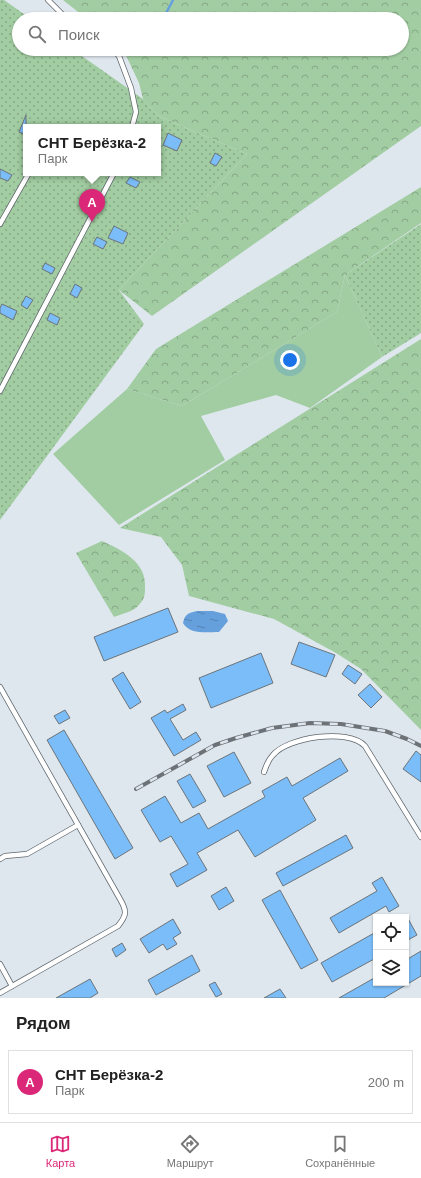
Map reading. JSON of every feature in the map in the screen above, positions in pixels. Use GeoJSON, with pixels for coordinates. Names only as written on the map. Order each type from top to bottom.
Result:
{"type":"FeatureCollection","features":[{"type":"Feature","properties":{"kind":"lane"},"geometry":{"type":"LineString","coordinates":[[48,0],[60,12]]}},
{"type":"Feature","properties":{"kind":"lane"},"geometry":{"type":"LineString","coordinates":[[119,56],[131,88],[136,112],[133,124]]}},
{"type":"Feature","properties":{"kind":"lane"},"geometry":{"type":"LineString","coordinates":[[0,224],[27,176]]}},
{"type":"Feature","properties":{"kind":"lane"},"geometry":{"type":"LineString","coordinates":[[0,391],[112,176]]}},
{"type":"Feature","properties":{"kind":"lane"},"geometry":{"type":"LineString","coordinates":[[0,687],[124,906],[124,918],[118,926],[0,993]]}},
{"type":"Feature","properties":{"kind":"lane"},"geometry":{"type":"LineString","coordinates":[[264,772],[273,754],[287,746],[306,739],[330,736],[360,740],[421,837]]}},
{"type":"Feature","properties":{"kind":"lane"},"geometry":{"type":"LineString","coordinates":[[381,779],[388,783]]}},
{"type":"Feature","properties":{"kind":"lane"},"geometry":{"type":"LineString","coordinates":[[0,859],[5,856],[27,854],[78,825]]}},
{"type":"Feature","properties":{"kind":"lane"},"geometry":{"type":"LineString","coordinates":[[0,964],[12,986]]}},
{"type":"Feature","properties":{"kind":"green space"},"geometry":{"type":"Polygon","coordinates":[[[0,0],[4,0],[21,12],[12,12],[12,56],[82,56],[143,99],[158,116],[247,154],[119,290],[144,324],[0,520],[0,0]]]}},
{"type":"Feature","properties":{"kind":"green space"},"geometry":{"type":"Polygon","coordinates":[[[63,0],[421,0],[421,126],[152,316],[119,290],[247,154],[158,116],[143,99],[139,83],[126,56],[409,56],[409,12],[78,12],[63,0]]]}},
{"type":"Feature","properties":{"kind":"green space"},"geometry":{"type":"Polygon","coordinates":[[[421,187],[421,223],[345,275],[337,312],[182,406],[127,389],[156,349],[421,187]]]}},
{"type":"Feature","properties":{"kind":"green space"},"geometry":{"type":"Polygon","coordinates":[[[421,224],[421,333],[382,357],[345,275],[421,224]]]}},
{"type":"Feature","properties":{"kind":"green space"},"geometry":{"type":"Polygon","coordinates":[[[345,275],[382,357],[310,408],[276,395],[201,416],[225,460],[119,525],[53,454],[127,389],[182,406],[337,312],[345,275]]]}},
{"type":"Feature","properties":{"kind":"green space"},"geometry":{"type":"Polygon","coordinates":[[[421,339],[421,730],[361,669],[336,653],[274,619],[189,596],[182,565],[161,537],[120,528],[421,339]]]}},
{"type":"Feature","properties":{"kind":"green space"},"geometry":{"type":"Polygon","coordinates":[[[102,541],[117,548],[132,558],[138,564],[145,579],[144,598],[137,607],[114,617],[76,553],[102,541]]]}},
{"type":"Feature","properties":{"kind":"water"},"geometry":{"type":"Polygon","coordinates":[[[197,611],[213,611],[225,614],[228,621],[219,632],[194,631],[186,627],[183,623],[187,614],[197,611]]]}},
{"type":"Feature","properties":{"kind":"building"},"geometry":{"type":"Polygon","coordinates":[[[26,115],[26,124],[23,124],[23,134],[19,132],[26,115]]]}},
{"type":"Feature","properties":{"kind":"building"},"geometry":{"type":"Polygon","coordinates":[[[168,133],[182,140],[177,151],[163,145],[168,133]]]}},
{"type":"Feature","properties":{"kind":"building"},"geometry":{"type":"Polygon","coordinates":[[[215,153],[222,157],[216,166],[210,163],[215,153]]]}},
{"type":"Feature","properties":{"kind":"building"},"geometry":{"type":"Polygon","coordinates":[[[0,169],[12,175],[8,181],[0,178],[0,169]]]}},
{"type":"Feature","properties":{"kind":"building"},"geometry":{"type":"Polygon","coordinates":[[[130,177],[140,182],[136,188],[126,183],[130,177]]]}},
{"type":"Feature","properties":{"kind":"building"},"geometry":{"type":"Polygon","coordinates":[[[114,226],[128,233],[123,244],[108,238],[114,226]]]}},
{"type":"Feature","properties":{"kind":"building"},"geometry":{"type":"Polygon","coordinates":[[[97,237],[107,242],[103,249],[93,244],[97,237]]]}},
{"type":"Feature","properties":{"kind":"building"},"geometry":{"type":"Polygon","coordinates":[[[45,263],[55,268],[52,274],[42,269],[45,263]]]}},
{"type":"Feature","properties":{"kind":"building"},"geometry":{"type":"Polygon","coordinates":[[[75,284],[82,288],[77,298],[70,294],[75,284]]]}},
{"type":"Feature","properties":{"kind":"building"},"geometry":{"type":"Polygon","coordinates":[[[26,296],[33,300],[27,309],[21,305],[26,296]]]}},
{"type":"Feature","properties":{"kind":"building"},"geometry":{"type":"Polygon","coordinates":[[[2,304],[17,311],[13,320],[0,313],[2,304]]]}},
{"type":"Feature","properties":{"kind":"building"},"geometry":{"type":"Polygon","coordinates":[[[50,313],[60,318],[57,325],[47,320],[50,313]]]}},
{"type":"Feature","properties":{"kind":"building"},"geometry":{"type":"Polygon","coordinates":[[[168,608],[178,632],[104,661],[94,637],[168,608]]]}},
{"type":"Feature","properties":{"kind":"building"},"geometry":{"type":"Polygon","coordinates":[[[299,642],[335,655],[326,677],[291,664],[299,642]]]}},
{"type":"Feature","properties":{"kind":"building"},"geometry":{"type":"Polygon","coordinates":[[[261,653],[273,683],[211,708],[199,678],[261,653]]]}},
{"type":"Feature","properties":{"kind":"building"},"geometry":{"type":"Polygon","coordinates":[[[348,665],[362,674],[355,684],[342,674],[348,665]]]}},
{"type":"Feature","properties":{"kind":"building"},"geometry":{"type":"Polygon","coordinates":[[[123,672],[141,702],[130,709],[112,679],[123,672]]]}},
{"type":"Feature","properties":{"kind":"building"},"geometry":{"type":"Polygon","coordinates":[[[370,684],[382,697],[371,708],[358,695],[370,684]]]}},
{"type":"Feature","properties":{"kind":"building"},"geometry":{"type":"Polygon","coordinates":[[[183,704],[186,710],[170,719],[183,740],[196,732],[201,740],[174,756],[151,718],[165,710],[167,713],[183,704]]]}},
{"type":"Feature","properties":{"kind":"building"},"geometry":{"type":"Polygon","coordinates":[[[65,710],[70,718],[59,724],[54,716],[65,710]]]}},
{"type":"Feature","properties":{"kind":"building"},"geometry":{"type":"Polygon","coordinates":[[[64,730],[133,848],[115,859],[47,740],[64,730]]]}},
{"type":"Feature","properties":{"kind":"building"},"geometry":{"type":"Polygon","coordinates":[[[416,751],[421,755],[421,782],[403,769],[416,751]]]}},
{"type":"Feature","properties":{"kind":"building"},"geometry":{"type":"Polygon","coordinates":[[[234,752],[251,783],[224,797],[207,766],[234,752]]]}},
{"type":"Feature","properties":{"kind":"building"},"geometry":{"type":"Polygon","coordinates":[[[340,758],[348,771],[303,798],[316,820],[255,857],[238,830],[197,853],[207,870],[177,887],[170,874],[188,864],[171,836],[160,842],[141,810],[165,796],[181,823],[199,813],[208,829],[265,797],[262,791],[287,777],[292,786],[340,758]]]}},
{"type":"Feature","properties":{"kind":"building"},"geometry":{"type":"Polygon","coordinates":[[[190,774],[206,801],[193,808],[177,781],[190,774]]]}},
{"type":"Feature","properties":{"kind":"building"},"geometry":{"type":"Polygon","coordinates":[[[346,835],[353,848],[283,886],[276,873],[346,835]]]}},
{"type":"Feature","properties":{"kind":"building"},"geometry":{"type":"Polygon","coordinates":[[[382,877],[399,906],[389,912],[386,906],[339,933],[330,918],[377,891],[372,883],[382,877]]]}},
{"type":"Feature","properties":{"kind":"building"},"geometry":{"type":"Polygon","coordinates":[[[226,887],[234,901],[219,910],[211,896],[226,887]]]}},
{"type":"Feature","properties":{"kind":"building"},"geometry":{"type":"Polygon","coordinates":[[[280,890],[318,960],[301,969],[262,900],[280,890]]]}},
{"type":"Feature","properties":{"kind":"building"},"geometry":{"type":"Polygon","coordinates":[[[173,919],[181,933],[173,938],[177,944],[167,950],[163,944],[149,953],[140,939],[173,919]]]}},
{"type":"Feature","properties":{"kind":"building"},"geometry":{"type":"Polygon","coordinates":[[[409,920],[417,935],[409,939],[409,920]]]}},
{"type":"Feature","properties":{"kind":"building"},"geometry":{"type":"Polygon","coordinates":[[[373,934],[373,960],[332,982],[321,963],[373,934]]]}},
{"type":"Feature","properties":{"kind":"building"},"geometry":{"type":"Polygon","coordinates":[[[122,943],[126,950],[116,957],[112,949],[122,943]]]}},
{"type":"Feature","properties":{"kind":"building"},"geometry":{"type":"Polygon","coordinates":[[[421,951],[421,976],[409,983],[409,958],[421,951]]]}},
{"type":"Feature","properties":{"kind":"building"},"geometry":{"type":"Polygon","coordinates":[[[192,955],[200,971],[156,995],[148,980],[192,955]]]}},
{"type":"Feature","properties":{"kind":"building"},"geometry":{"type":"Polygon","coordinates":[[[90,979],[98,993],[90,998],[56,998],[90,979]]]}},
{"type":"Feature","properties":{"kind":"building"},"geometry":{"type":"Polygon","coordinates":[[[373,979],[373,986],[404,986],[384,998],[339,998],[373,979]]]}},
{"type":"Feature","properties":{"kind":"building"},"geometry":{"type":"Polygon","coordinates":[[[215,982],[222,994],[216,997],[209,985],[215,982]]]}},
{"type":"Feature","properties":{"kind":"building"},"geometry":{"type":"Polygon","coordinates":[[[280,989],[286,998],[264,998],[280,989]]]}},
{"type":"Feature","properties":{"kind":"waterway"},"geometry":{"type":"LineString","coordinates":[[167,12],[173,0]]}},
{"type":"Feature","properties":{"kind":"railway"},"geometry":{"type":"LineString","coordinates":[[136,789],[215,745],[272,728],[310,723],[341,724],[385,731],[421,746]]}},
{"type":"Feature","properties":{"kind":"place","name":"СНТ Берёзка-2"},"geometry":{"type":"Point","coordinates":[92,222]}}]}
